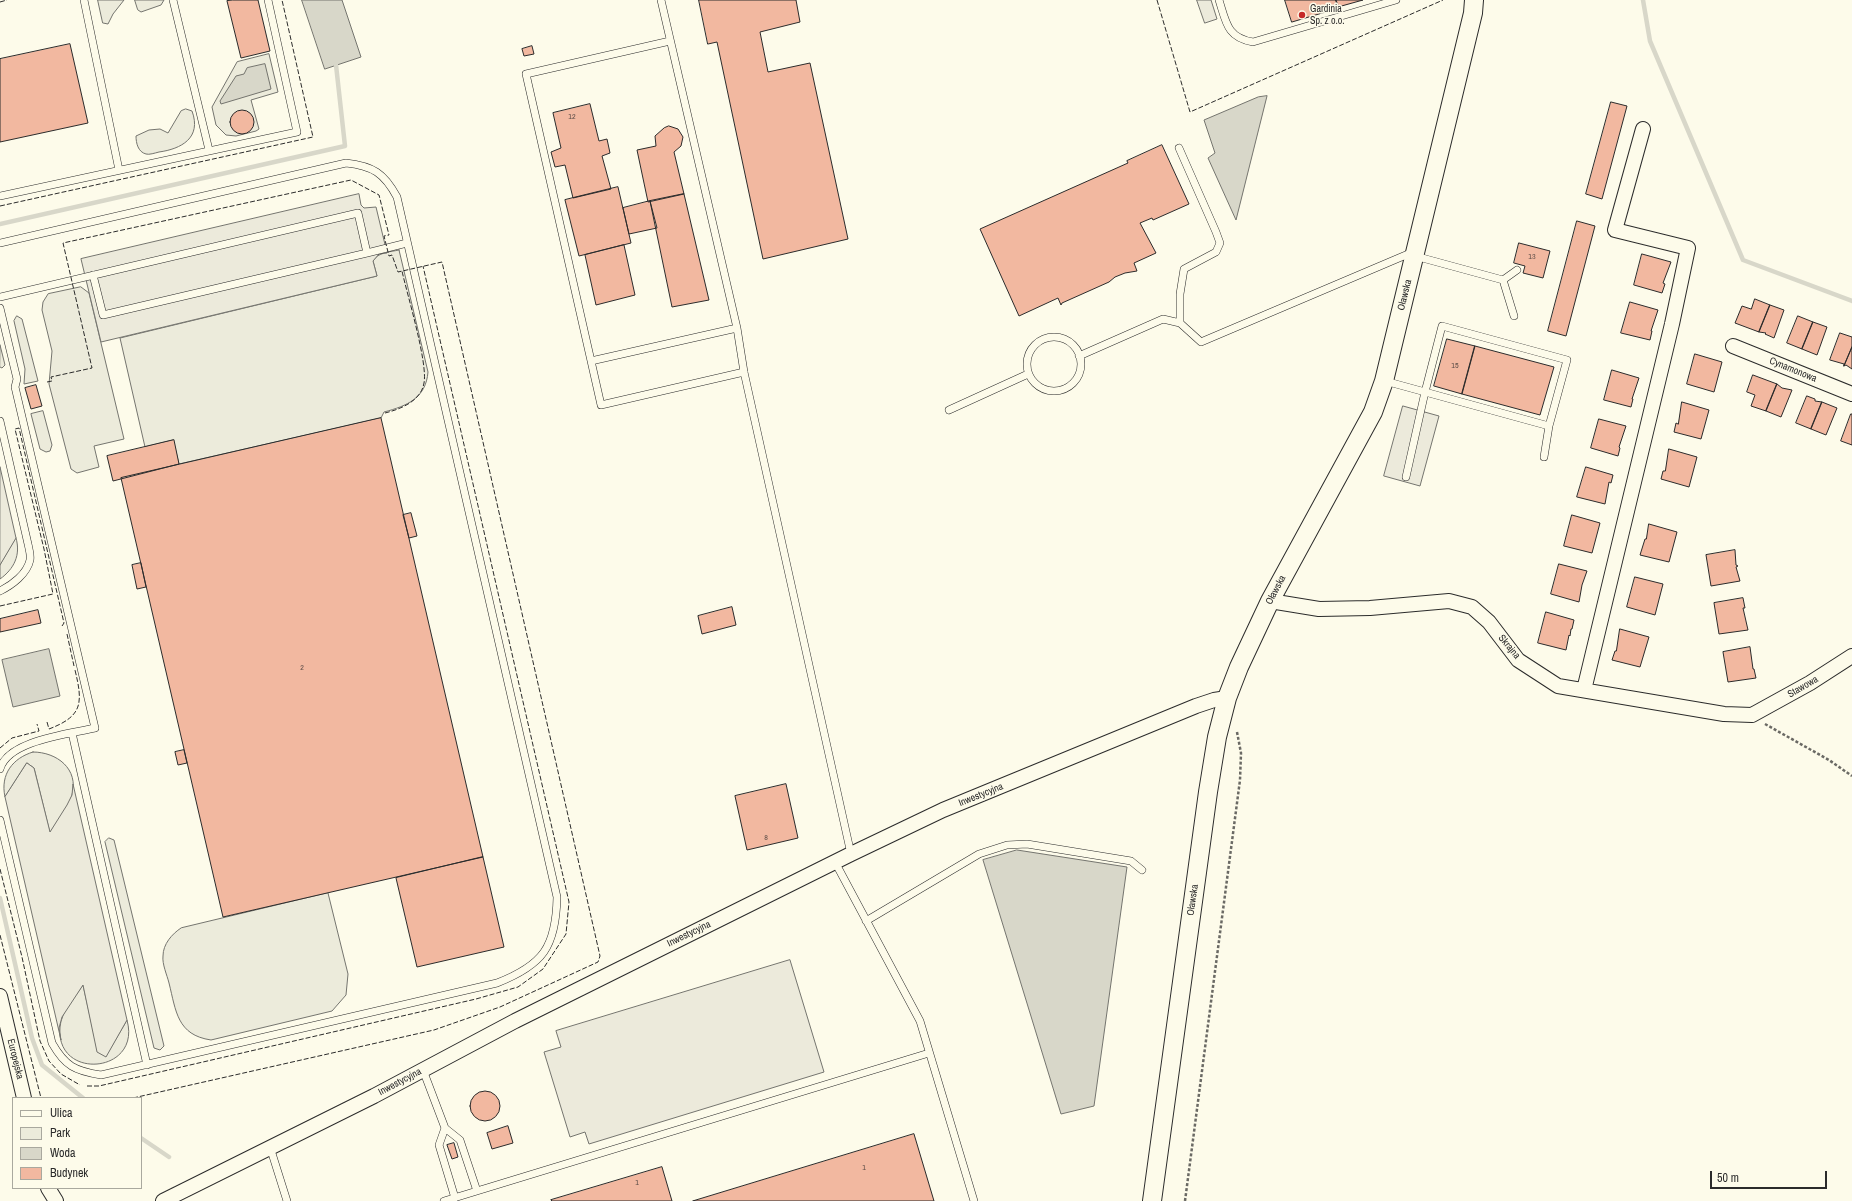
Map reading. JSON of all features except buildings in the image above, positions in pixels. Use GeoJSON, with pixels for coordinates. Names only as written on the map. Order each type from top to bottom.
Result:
{"type":"FeatureCollection","features":[{"type":"Feature","properties":{"kind":"street","name":"Oławska"},"geometry":{"type":"LineString","coordinates":[[1152,1201],[1208,792],[1218,738],[1228,698],[1239,667],[1270,601],[1373,412],[1384,381],[1473,13],[1474,0]]}},
{"type":"Feature","properties":{"kind":"street"},"geometry":{"type":"LineString","coordinates":[[1584,690],[1672,324],[1688,248],[1614,230],[1643,129]]}},
{"type":"Feature","properties":{"kind":"street","name":"Cynamonowa"},"geometry":{"type":"LineString","coordinates":[[1733,346],[1852,394]]}},
{"type":"Feature","properties":{"kind":"street","name":"Skrajna"},"geometry":{"type":"LineString","coordinates":[[1270,601],[1319,609],[1370,608],[1449,601],[1472,607],[1489,622],[1518,660],[1558,686],[1724,714],[1752,715]]}},
{"type":"Feature","properties":{"kind":"street","name":"Stawowa"},"geometry":{"type":"LineString","coordinates":[[1752,715],[1810,683],[1852,656]]}},
{"type":"Feature","properties":{"kind":"street","name":"Inwestycyjna"},"geometry":{"type":"LineString","coordinates":[[163,1201],[423,1070],[515,1021],[851,854],[943,810],[1196,706],[1214,700],[1228,698]]}},
{"type":"Feature","properties":{"kind":"street","name":"Europejska"},"geometry":{"type":"LineString","coordinates":[[0,996],[24,1097]]}},
{"type":"Feature","properties":{"kind":"street"},"geometry":{"type":"LineString","coordinates":[[49,1189],[56,1201]]}},
{"type":"Feature","properties":{"kind":"lane"},"geometry":{"type":"LineString","coordinates":[[84,0],[119,170]]}},
{"type":"Feature","properties":{"kind":"lane"},"geometry":{"type":"LineString","coordinates":[[173,0],[210,150]]}},
{"type":"Feature","properties":{"kind":"lane"},"geometry":{"type":"LineString","coordinates":[[0,196],[297,132],[268,0]]}},
{"type":"Feature","properties":{"kind":"lane"},"geometry":{"type":"LineString","coordinates":[[661,0],[737,328],[744,372],[851,854]]}},
{"type":"Feature","properties":{"kind":"lane"},"geometry":{"type":"LineString","coordinates":[[1219,0],[1228,28],[1239,38],[1253,42],[1396,0]]}},
{"type":"Feature","properties":{"kind":"lane"},"geometry":{"type":"LineString","coordinates":[[670,41],[526,74],[601,404],[744,372]]}},
{"type":"Feature","properties":{"kind":"lane"},"geometry":{"type":"LineString","coordinates":[[1179,148],[1220,243],[1216,252],[1184,269],[1180,294],[1180,324]]}},
{"type":"Feature","properties":{"kind":"lane"},"geometry":{"type":"LineString","coordinates":[[0,243],[346,163],[362,165],[377,172],[389,183],[396,197],[408,244],[557,897],[557,920],[551,942],[538,961],[519,974],[497,983],[147,1065],[101,1075],[86,1073],[72,1067],[60,1057],[52,1043],[0,820]]}},
{"type":"Feature","properties":{"kind":"lane"},"geometry":{"type":"LineString","coordinates":[[0,297],[358,213],[367,253]]}},
{"type":"Feature","properties":{"kind":"lane"},"geometry":{"type":"LineString","coordinates":[[93,275],[103,315],[408,244]]}},
{"type":"Feature","properties":{"kind":"lane"},"geometry":{"type":"LineString","coordinates":[[1079,356],[1163,319],[1180,324],[1201,342],[1415,254],[1503,280]]}},
{"type":"Feature","properties":{"kind":"lane"},"geometry":{"type":"LineString","coordinates":[[1503,280],[1517,270]]}},
{"type":"Feature","properties":{"kind":"lane"},"geometry":{"type":"LineString","coordinates":[[1503,280],[1514,316]]}},
{"type":"Feature","properties":{"kind":"lane"},"geometry":{"type":"LineString","coordinates":[[0,308],[17,379],[15,387],[95,728],[27,744],[12,752],[0,769]]}},
{"type":"Feature","properties":{"kind":"lane"},"geometry":{"type":"LineString","coordinates":[[1406,477],[1425,392],[1442,326],[1567,360],[1549,426],[1544,457]]}},
{"type":"Feature","properties":{"kind":"lane"},"geometry":{"type":"LineString","coordinates":[[591,361],[737,328]]}},
{"type":"Feature","properties":{"kind":"lane"},"geometry":{"type":"LineString","coordinates":[[1044,338],[1062,338],[1076,348],[1079,356],[1079,374],[1074,382],[1067,388],[1058,391],[1049,391],[1040,388],[1033,382],[1028,374],[1026,365],[1029,353],[1037,342],[1044,338]]}},
{"type":"Feature","properties":{"kind":"lane"},"geometry":{"type":"LineString","coordinates":[[949,410],[1028,374]]}},
{"type":"Feature","properties":{"kind":"lane"},"geometry":{"type":"LineString","coordinates":[[1384,381],[1549,426]]}},
{"type":"Feature","properties":{"kind":"lane"},"geometry":{"type":"LineString","coordinates":[[0,420],[28,544],[30,560],[22,574],[10,586],[0,590]]}},
{"type":"Feature","properties":{"kind":"lane"},"geometry":{"type":"LineString","coordinates":[[72,733],[147,1065]]}},
{"type":"Feature","properties":{"kind":"lane"},"geometry":{"type":"LineString","coordinates":[[866,921],[979,854],[1007,845],[1026,844],[1131,862],[1142,870]]}},
{"type":"Feature","properties":{"kind":"lane"},"geometry":{"type":"LineString","coordinates":[[835,862],[920,1021],[974,1201]]}},
{"type":"Feature","properties":{"kind":"lane"},"geometry":{"type":"LineString","coordinates":[[444,1201],[930,1054]]}},
{"type":"Feature","properties":{"kind":"lane"},"geometry":{"type":"LineString","coordinates":[[423,1070],[445,1128],[460,1140],[476,1191]]}},
{"type":"Feature","properties":{"kind":"lane"},"geometry":{"type":"LineString","coordinates":[[445,1128],[439,1145],[455,1198]]}},
{"type":"Feature","properties":{"kind":"lane"},"geometry":{"type":"LineString","coordinates":[[270,1147],[287,1201]]}},
{"type":"Feature","properties":{"kind":"path"},"geometry":{"type":"LineString","coordinates":[[1752,715],[1768,727],[1830,760],[1852,776]]}},
{"type":"Feature","properties":{"kind":"path"},"geometry":{"type":"LineString","coordinates":[[1185,1201],[1240,780],[1241,753],[1237,730]]}},
{"type":"Feature","properties":{"kind":"green space"},"geometry":{"type":"Polygon","coordinates":[[[98,0],[124,0],[113,14],[108,24],[103,23],[98,0]]]}},
{"type":"Feature","properties":{"kind":"green space"},"geometry":{"type":"Polygon","coordinates":[[[135,0],[164,0],[161,5],[141,12],[138,10],[135,0]]]}},
{"type":"Feature","properties":{"kind":"green space"},"geometry":{"type":"Polygon","coordinates":[[[269,54],[278,92],[251,100],[259,129],[236,136],[226,135],[216,125],[212,107],[237,62],[269,54]]]}},
{"type":"Feature","properties":{"kind":"green space"},"geometry":{"type":"Polygon","coordinates":[[[186,109],[192,111],[194,120],[192,135],[188,140],[175,148],[149,154],[143,153],[139,149],[136,136],[149,130],[160,129],[168,133],[181,111],[186,109]]]}},
{"type":"Feature","properties":{"kind":"green space"},"geometry":{"type":"Polygon","coordinates":[[[399,250],[428,372],[424,388],[414,400],[408,404],[384,412],[381,418],[179,464],[173,440],[145,447],[120,338],[377,276],[373,261],[375,258],[384,253],[399,250]]]}},
{"type":"Feature","properties":{"kind":"green space"},"geometry":{"type":"Polygon","coordinates":[[[81,287],[89,293],[124,439],[94,446],[99,467],[77,473],[71,469],[49,384],[52,351],[42,310],[43,302],[48,294],[81,287]]]}},
{"type":"Feature","properties":{"kind":"green space"},"geometry":{"type":"Polygon","coordinates":[[[17,316],[22,319],[38,381],[24,384],[25,369],[14,321],[17,316]]]}},
{"type":"Feature","properties":{"kind":"green space"},"geometry":{"type":"Polygon","coordinates":[[[0,345],[5,365],[2,368],[0,367],[0,345]]]}},
{"type":"Feature","properties":{"kind":"green space"},"geometry":{"type":"Polygon","coordinates":[[[43,411],[52,445],[50,451],[46,452],[40,449],[31,414],[43,411]]]}},
{"type":"Feature","properties":{"kind":"green space"},"geometry":{"type":"Polygon","coordinates":[[[16,538],[18,550],[17,556],[13,566],[0,579],[0,565],[16,538]]]}},
{"type":"Feature","properties":{"kind":"green space"},"geometry":{"type":"Polygon","coordinates":[[[33,752],[50,755],[58,759],[69,770],[72,777],[72,795],[65,810],[50,833],[34,768],[27,763],[5,797],[4,781],[6,774],[19,758],[33,752]]]}},
{"type":"Feature","properties":{"kind":"green space"},"geometry":{"type":"Polygon","coordinates":[[[109,838],[114,840],[164,1046],[160,1050],[154,1048],[105,842],[109,838]]]}},
{"type":"Feature","properties":{"kind":"green space"},"geometry":{"type":"Polygon","coordinates":[[[328,893],[348,974],[346,995],[332,1011],[211,1040],[191,1033],[185,1027],[176,1012],[163,962],[163,952],[174,933],[181,928],[328,893]]]}},
{"type":"Feature","properties":{"kind":"green space"},"geometry":{"type":"Polygon","coordinates":[[[83,985],[98,1052],[106,1056],[127,1020],[128,1038],[122,1051],[111,1060],[97,1064],[83,1063],[70,1056],[62,1044],[60,1027],[61,1021],[69,1005],[83,985]]]}},
{"type":"Feature","properties":{"kind":"shaded area"},"geometry":{"type":"Polygon","coordinates":[[[1197,0],[1211,0],[1217,19],[1205,23],[1197,0]]]}},
{"type":"Feature","properties":{"kind":"shaded area"},"geometry":{"type":"Polygon","coordinates":[[[359,194],[361,205],[364,208],[376,207],[387,253],[379,254],[373,261],[377,276],[101,342],[81,259],[359,194]]]}},
{"type":"Feature","properties":{"kind":"shaded area"},"geometry":{"type":"Polygon","coordinates":[[[1403,406],[1439,416],[1420,486],[1384,476],[1403,406]]]}},
{"type":"Feature","properties":{"kind":"shaded area"},"geometry":{"type":"Polygon","coordinates":[[[0,467],[16,538],[0,565],[0,467]]]}},
{"type":"Feature","properties":{"kind":"shaded area"},"geometry":{"type":"Polygon","coordinates":[[[27,763],[34,768],[50,832],[72,795],[73,784],[127,1020],[106,1057],[97,1052],[83,985],[62,1017],[59,1028],[61,1040],[5,797],[27,763]]]}},
{"type":"Feature","properties":{"kind":"shaded area"},"geometry":{"type":"Polygon","coordinates":[[[790,960],[824,1072],[589,1144],[585,1132],[570,1137],[544,1052],[561,1047],[556,1031],[790,960]]]}},
{"type":"Feature","properties":{"kind":"water"},"geometry":{"type":"Polygon","coordinates":[[[302,0],[342,0],[361,57],[325,69],[302,0]]]}},
{"type":"Feature","properties":{"kind":"water"},"geometry":{"type":"Polygon","coordinates":[[[265,64],[271,89],[221,104],[220,101],[236,76],[244,74],[247,68],[265,64]]]}},
{"type":"Feature","properties":{"kind":"water"},"geometry":{"type":"Polygon","coordinates":[[[1267,96],[1236,220],[1208,158],[1215,153],[1204,120],[1258,97],[1267,96]]]}},
{"type":"Feature","properties":{"kind":"water"},"geometry":{"type":"Polygon","coordinates":[[[49,649],[60,696],[13,707],[2,660],[49,649]]]}},
{"type":"Feature","properties":{"kind":"water"},"geometry":{"type":"Polygon","coordinates":[[[1017,850],[1127,867],[1094,1106],[1061,1114],[983,860],[1017,850]]]}},
{"type":"Feature","properties":{"kind":"waterway"},"geometry":{"type":"LineString","coordinates":[[1643,0],[1650,41],[1743,260],[1852,301]]}},
{"type":"Feature","properties":{"kind":"waterway"},"geometry":{"type":"LineString","coordinates":[[0,224],[345,146],[336,65]]}},
{"type":"Feature","properties":{"kind":"waterway"},"geometry":{"type":"LineString","coordinates":[[0,898],[32,1038],[42,1065],[82,1097]]}},
{"type":"Feature","properties":{"kind":"waterway"},"geometry":{"type":"LineString","coordinates":[[142,1139],[169,1157]]}},
{"type":"Feature","properties":{"kind":"fence"},"geometry":{"type":"LineString","coordinates":[[0,2],[7,0]]}},
{"type":"Feature","properties":{"kind":"fence"},"geometry":{"type":"LineString","coordinates":[[0,206],[313,137],[282,0]]}},
{"type":"Feature","properties":{"kind":"fence"},"geometry":{"type":"LineString","coordinates":[[1157,0],[1190,112],[1443,0]]}},
{"type":"Feature","properties":{"kind":"fence"},"geometry":{"type":"LineString","coordinates":[[47,382],[52,381],[51,377],[92,368],[63,243],[351,180],[379,195],[389,235]]}},
{"type":"Feature","properties":{"kind":"fence"},"geometry":{"type":"LineString","coordinates":[[137,1097],[434,1030],[500,1007],[598,962],[600,956],[442,262],[398,272],[392,255],[389,256],[384,236],[389,235]]}},
{"type":"Feature","properties":{"kind":"fence"},"geometry":{"type":"LineString","coordinates":[[87,1086],[99,1086],[476,999],[518,987],[543,969],[566,934],[569,902],[423,266]]}},
{"type":"Feature","properties":{"kind":"fence"},"geometry":{"type":"LineString","coordinates":[[385,413],[404,406],[415,399],[419,395],[424,383],[423,360],[402,271]]}},
{"type":"Feature","properties":{"kind":"fence"},"geometry":{"type":"LineString","coordinates":[[0,606],[53,594],[44,549],[15,429],[19,428],[64,623],[62,626]]}},
{"type":"Feature","properties":{"kind":"fence"},"geometry":{"type":"LineString","coordinates":[[67,634],[74,666]]}},
{"type":"Feature","properties":{"kind":"fence"},"geometry":{"type":"LineString","coordinates":[[47,722],[49,729],[60,724],[69,719],[78,707],[79,691],[75,670]]}},
{"type":"Feature","properties":{"kind":"fence"},"geometry":{"type":"LineString","coordinates":[[0,748],[12,738],[39,731],[37,724]]}},
{"type":"Feature","properties":{"kind":"fence"},"geometry":{"type":"LineString","coordinates":[[0,869],[22,957],[40,1041],[49,1061],[61,1074],[80,1085]]}},
{"type":"Feature","properties":{"kind":"fence"},"geometry":{"type":"LineString","coordinates":[[0,935],[41,1097]]}},
{"type":"Feature","properties":{"kind":"place","name":"Gardinia Sp. z o.o."},"geometry":{"type":"Point","coordinates":[1302,15]}}]}
